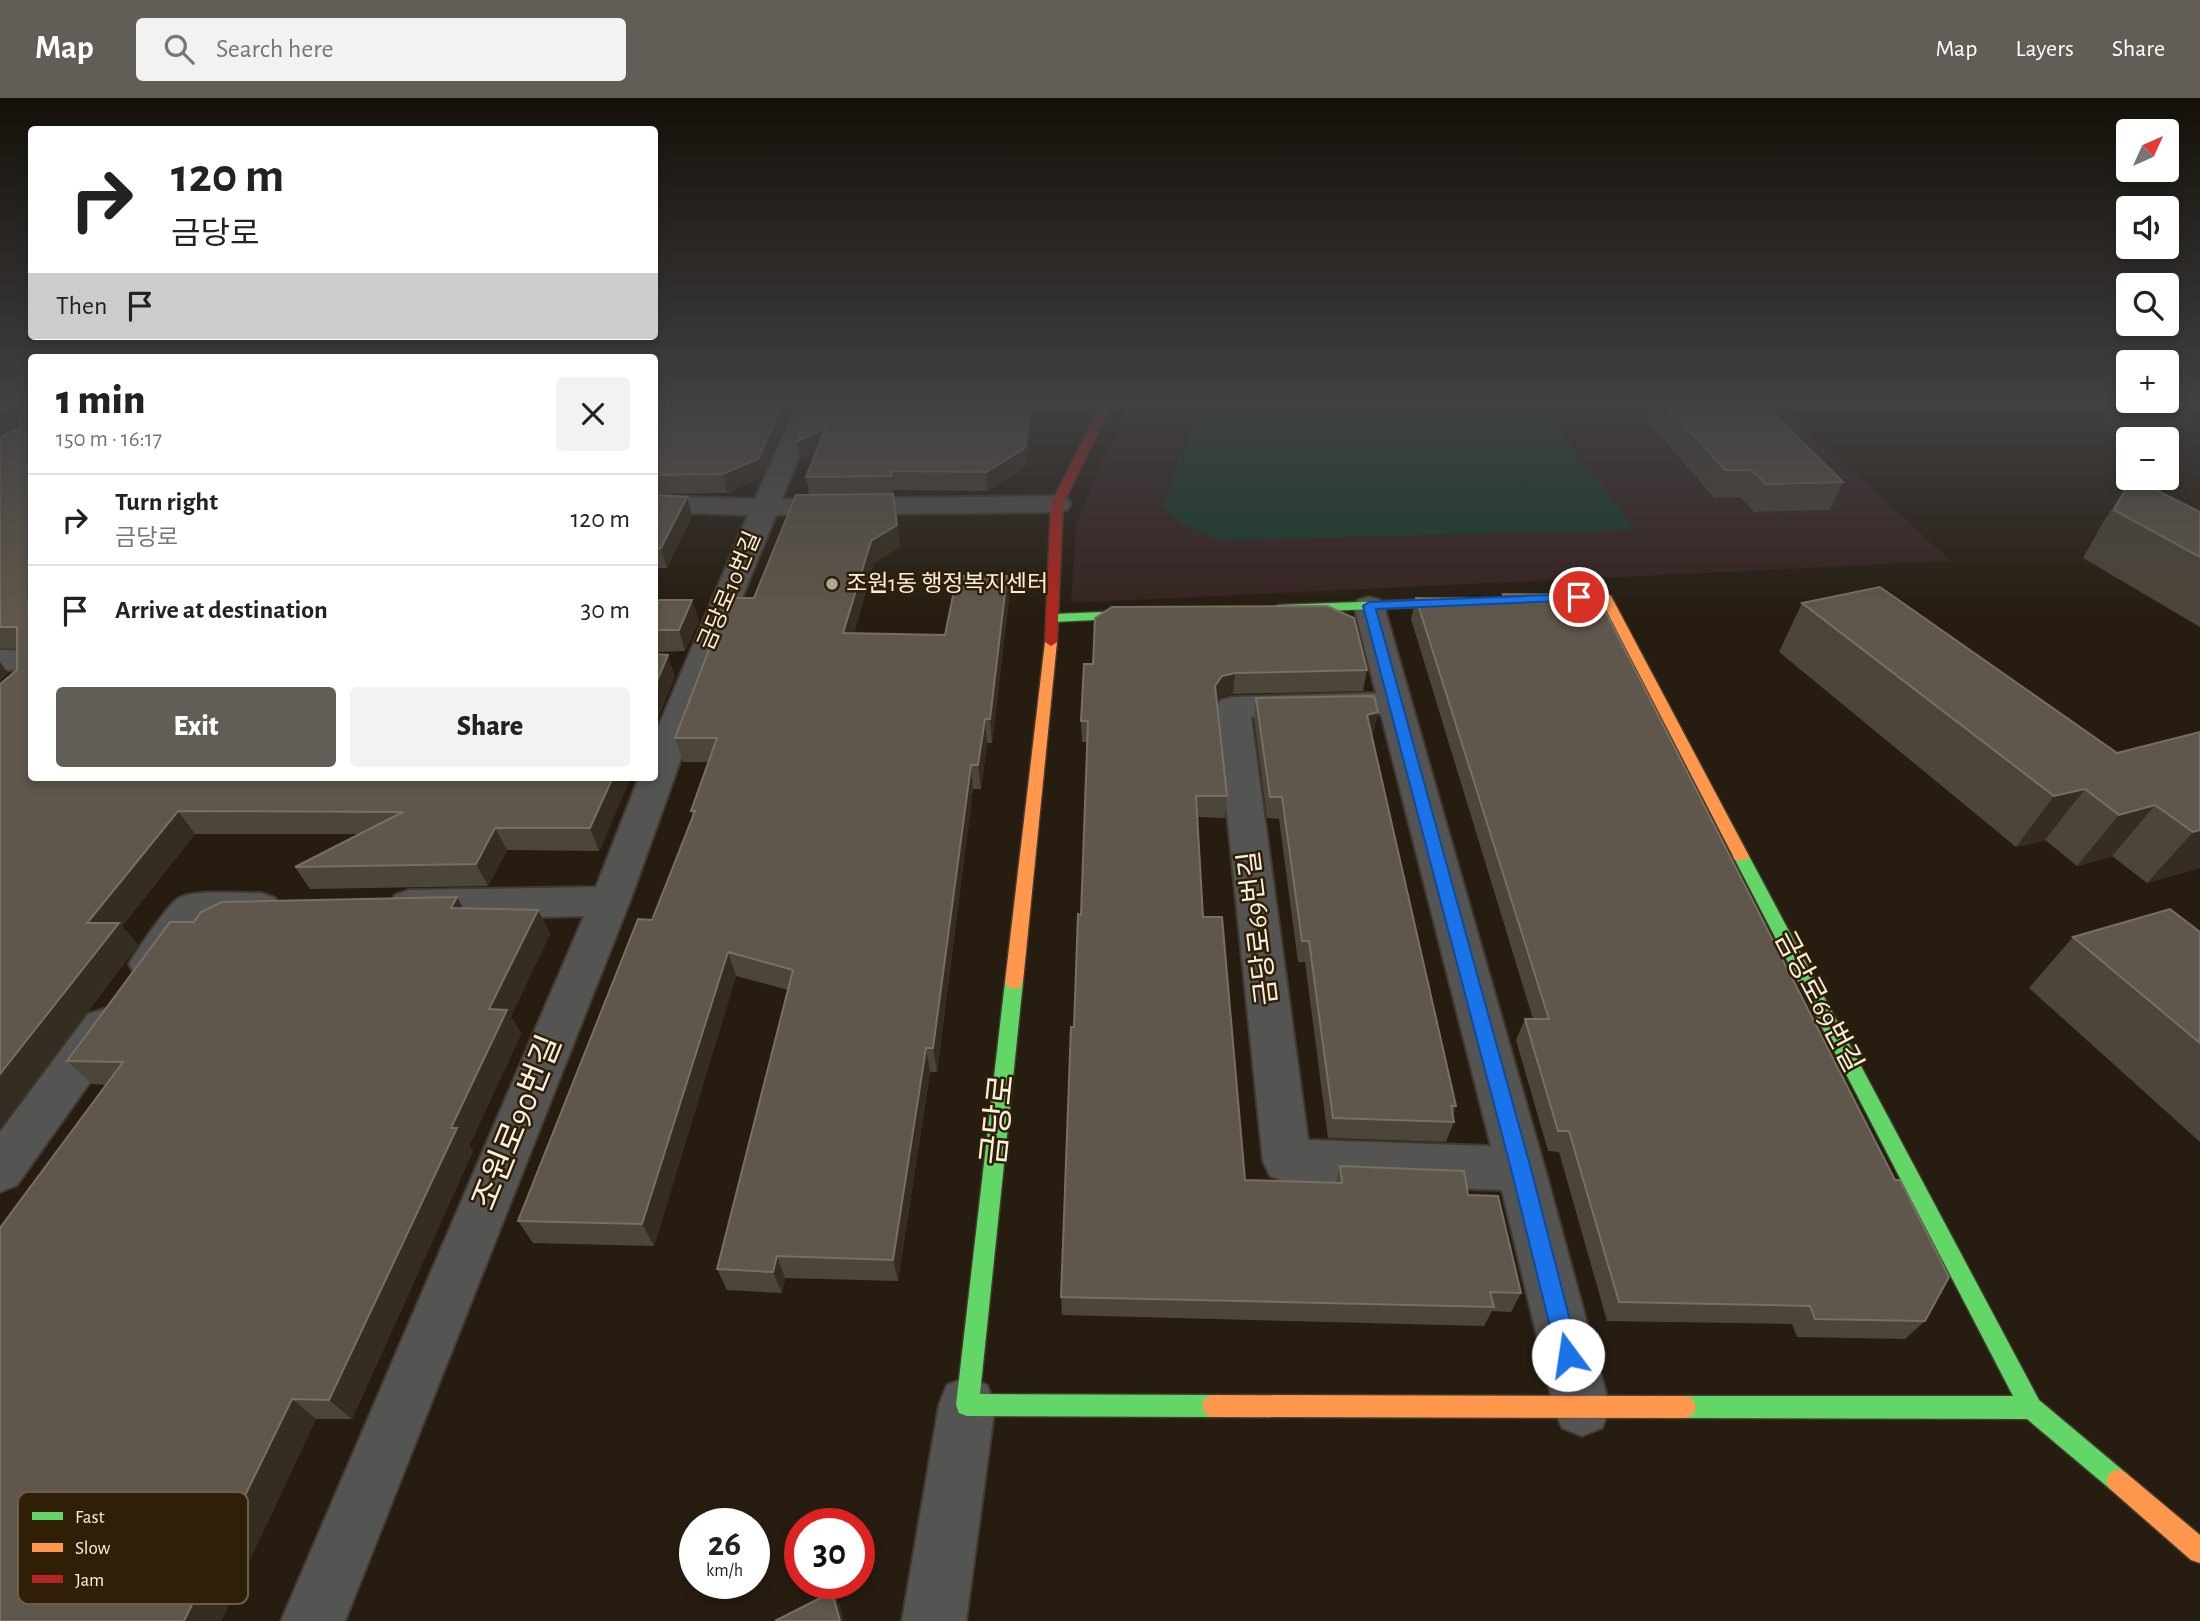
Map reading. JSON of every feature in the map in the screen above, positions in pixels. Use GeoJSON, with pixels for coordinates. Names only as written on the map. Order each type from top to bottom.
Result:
{"type":"FeatureCollection","features":[{"type":"Feature","properties":{"kind":"street","name":"금당로10번길"},"geometry":{"type":"LineString","coordinates":[[682,664],[766,507],[780,472]]}},
{"type":"Feature","properties":{"kind":"street","name":"금당로"},"geometry":{"type":"LineString","coordinates":[[934,1621],[967,1405],[1054,618],[1057,504],[1073,472]]}},
{"type":"Feature","properties":{"kind":"street"},"geometry":{"type":"LineString","coordinates":[[658,505],[766,507],[1057,504]]}},
{"type":"Feature","properties":{"kind":"street","name":"금당로69번길"},"geometry":{"type":"LineString","coordinates":[[1522,600],[1605,596],[2031,1408],[2200,1551]]}},
{"type":"Feature","properties":{"kind":"street"},"geometry":{"type":"LineString","coordinates":[[1259,610],[1480,601]]}},
{"type":"Feature","properties":{"kind":"street"},"geometry":{"type":"LineString","coordinates":[[1369,606],[1521,1169],[1582,1408]]}},
{"type":"Feature","properties":{"kind":"street"},"geometry":{"type":"LineString","coordinates":[[1054,618],[1163,614]]}},
{"type":"Feature","properties":{"kind":"street"},"geometry":{"type":"LineString","coordinates":[[0,660],[28,661]]}},
{"type":"Feature","properties":{"kind":"street","name":"조원로90번길"},"geometry":{"type":"LineString","coordinates":[[658,743],[682,664]]}},
{"type":"Feature","properties":{"kind":"street","name":"금당로69번길"},"geometry":{"type":"LineString","coordinates":[[1395,703],[1233,708],[1287,1161],[1521,1169]]}},
{"type":"Feature","properties":{"kind":"street","name":"조원로90번길"},"geometry":{"type":"LineString","coordinates":[[313,1621],[610,901],[646,781]]}},
{"type":"Feature","properties":{"kind":"street"},"geometry":{"type":"LineString","coordinates":[[372,905],[610,901]]}},
{"type":"Feature","properties":{"kind":"street"},"geometry":{"type":"LineString","coordinates":[[0,1170],[191,909],[302,907]]}},
{"type":"Feature","properties":{"kind":"street"},"geometry":{"type":"LineString","coordinates":[[967,1405],[2031,1408]]}},
{"type":"Feature","properties":{"kind":"shaded area"},"geometry":{"type":"Polygon","coordinates":[[[1098,472],[1854,472],[1951,561],[1071,603],[1076,524],[1098,472]]]}},
{"type":"Feature","properties":{"kind":"green space"},"geometry":{"type":"Polygon","coordinates":[[[1174,472],[1591,472],[1635,530],[1218,540],[1181,523],[1162,506],[1174,472]]]}},
{"type":"Feature","properties":{"kind":"building"},"geometry":{"type":"Polygon","coordinates":[[[0,472],[28,472],[28,781],[611,781],[590,828],[495,828],[476,864],[295,867],[403,812],[178,811],[87,923],[119,923],[0,1074],[0,684],[17,670],[17,627],[0,627],[0,472]]]}},
{"type":"Feature","properties":{"kind":"building"},"geometry":{"type":"Polygon","coordinates":[[[658,472],[727,472],[658,475],[658,472]]]}},
{"type":"Feature","properties":{"kind":"building"},"geometry":{"type":"Polygon","coordinates":[[[808,472],[891,472],[891,476],[806,477],[808,472]]]}},
{"type":"Feature","properties":{"kind":"building"},"geometry":{"type":"Polygon","coordinates":[[[1753,472],[1833,472],[1843,482],[1766,484],[1753,472]]]}},
{"type":"Feature","properties":{"kind":"building"},"geometry":{"type":"Polygon","coordinates":[[[2125,490],[2156,490],[2200,512],[2200,557],[2114,510],[2125,490]]]}},
{"type":"Feature","properties":{"kind":"building"},"geometry":{"type":"Polygon","coordinates":[[[893,494],[897,525],[871,541],[843,633],[945,635],[957,576],[1007,576],[990,719],[985,719],[978,765],[971,765],[933,1048],[926,1048],[893,1260],[777,1256],[773,1272],[717,1269],[793,970],[728,952],[642,1224],[518,1221],[638,919],[652,920],[695,811],[691,811],[717,738],[675,738],[729,598],[754,598],[796,495],[893,494]]]}},
{"type":"Feature","properties":{"kind":"building"},"geometry":{"type":"Polygon","coordinates":[[[658,495],[687,497],[661,548],[658,548],[658,495]]]}},
{"type":"Feature","properties":{"kind":"building"},"geometry":{"type":"Polygon","coordinates":[[[1880,587],[2117,753],[2200,732],[2200,830],[2193,832],[2155,805],[2119,815],[2085,789],[2054,796],[1802,603],[1880,587]]]}},
{"type":"Feature","properties":{"kind":"building"},"geometry":{"type":"Polygon","coordinates":[[[1503,594],[1586,595],[1600,601],[1895,1180],[1900,1180],[1949,1277],[1925,1321],[1815,1319],[1810,1306],[1619,1302],[1569,1131],[1558,1131],[1525,1019],[1549,1019],[1416,598],[1505,599],[1503,594]]]}},
{"type":"Feature","properties":{"kind":"building"},"geometry":{"type":"Polygon","coordinates":[[[658,600],[692,600],[679,630],[658,630],[658,600]]]}},
{"type":"Feature","properties":{"kind":"building"},"geometry":{"type":"Polygon","coordinates":[[[1327,606],[1354,618],[1367,670],[1235,673],[1222,676],[1215,686],[1227,796],[1196,796],[1203,917],[1222,917],[1245,1180],[1342,1183],[1340,1166],[1464,1171],[1468,1195],[1498,1196],[1521,1293],[1490,1292],[1494,1307],[1061,1297],[1071,1027],[1074,1027],[1078,914],[1081,915],[1088,721],[1081,721],[1084,664],[1093,664],[1095,618],[1112,607],[1327,606]]]}},
{"type":"Feature","properties":{"kind":"building"},"geometry":{"type":"Polygon","coordinates":[[[658,654],[668,655],[658,679],[658,654]]]}},
{"type":"Feature","properties":{"kind":"building"},"geometry":{"type":"Polygon","coordinates":[[[1374,696],[1378,712],[1367,715],[1456,1106],[1451,1106],[1454,1122],[1333,1118],[1309,941],[1302,941],[1282,797],[1270,797],[1256,698],[1374,696]]]}},
{"type":"Feature","properties":{"kind":"building"},"geometry":{"type":"Polygon","coordinates":[[[457,897],[451,908],[538,910],[489,1009],[507,1010],[451,1128],[457,1128],[329,1400],[292,1399],[247,1492],[18,1492],[18,1604],[192,1604],[184,1621],[0,1621],[0,1228],[123,1062],[67,1061],[170,922],[194,922],[201,912],[222,902],[457,897]]]}},
{"type":"Feature","properties":{"kind":"building"},"geometry":{"type":"Polygon","coordinates":[[[2170,909],[2200,932],[2200,1043],[2073,937],[2170,909]]]}},
{"type":"Feature","properties":{"kind":"building"},"geometry":{"type":"Polygon","coordinates":[[[818,1599],[834,1599],[840,1621],[775,1621],[818,1599]]]}},
{"type":"Feature","properties":{"kind":"traffic: fast"},"geometry":{"type":"LineString","coordinates":[[1278,609],[1466,602]]}},
{"type":"Feature","properties":{"kind":"traffic: fast"},"geometry":{"type":"LineString","coordinates":[[1054,618],[1151,614]]}},
{"type":"Feature","properties":{"kind":"traffic: fast"},"geometry":{"type":"LineString","coordinates":[[1741,856],[2031,1408]]}},
{"type":"Feature","properties":{"kind":"traffic: fast"},"geometry":{"type":"LineString","coordinates":[[1014,982],[967,1405],[1213,1406]]}},
{"type":"Feature","properties":{"kind":"traffic: fast"},"geometry":{"type":"LineString","coordinates":[[1685,1407],[2031,1408],[2118,1481]]}},
{"type":"Feature","properties":{"kind":"traffic: slow"},"geometry":{"type":"LineString","coordinates":[[1537,599],[1605,596],[1741,856]]}},
{"type":"Feature","properties":{"kind":"traffic: slow"},"geometry":{"type":"LineString","coordinates":[[1014,982],[1051,642]]}},
{"type":"Feature","properties":{"kind":"traffic: slow"},"geometry":{"type":"LineString","coordinates":[[1213,1406],[1685,1407]]}},
{"type":"Feature","properties":{"kind":"traffic: slow"},"geometry":{"type":"LineString","coordinates":[[2118,1481],[2200,1551]]}},
{"type":"Feature","properties":{"kind":"traffic: jam"},"geometry":{"type":"LineString","coordinates":[[1051,642],[1057,504],[1073,472]]}},
{"type":"Feature","properties":{"kind":"place","name":"조원1동 행정복지센터"},"geometry":{"type":"Point","coordinates":[832,584]}},
{"type":"Feature","properties":{"kind":"route"},"geometry":{"type":"LineString","coordinates":[[1568,1355],[1521,1169],[1369,606],[1579,597]]}}]}
